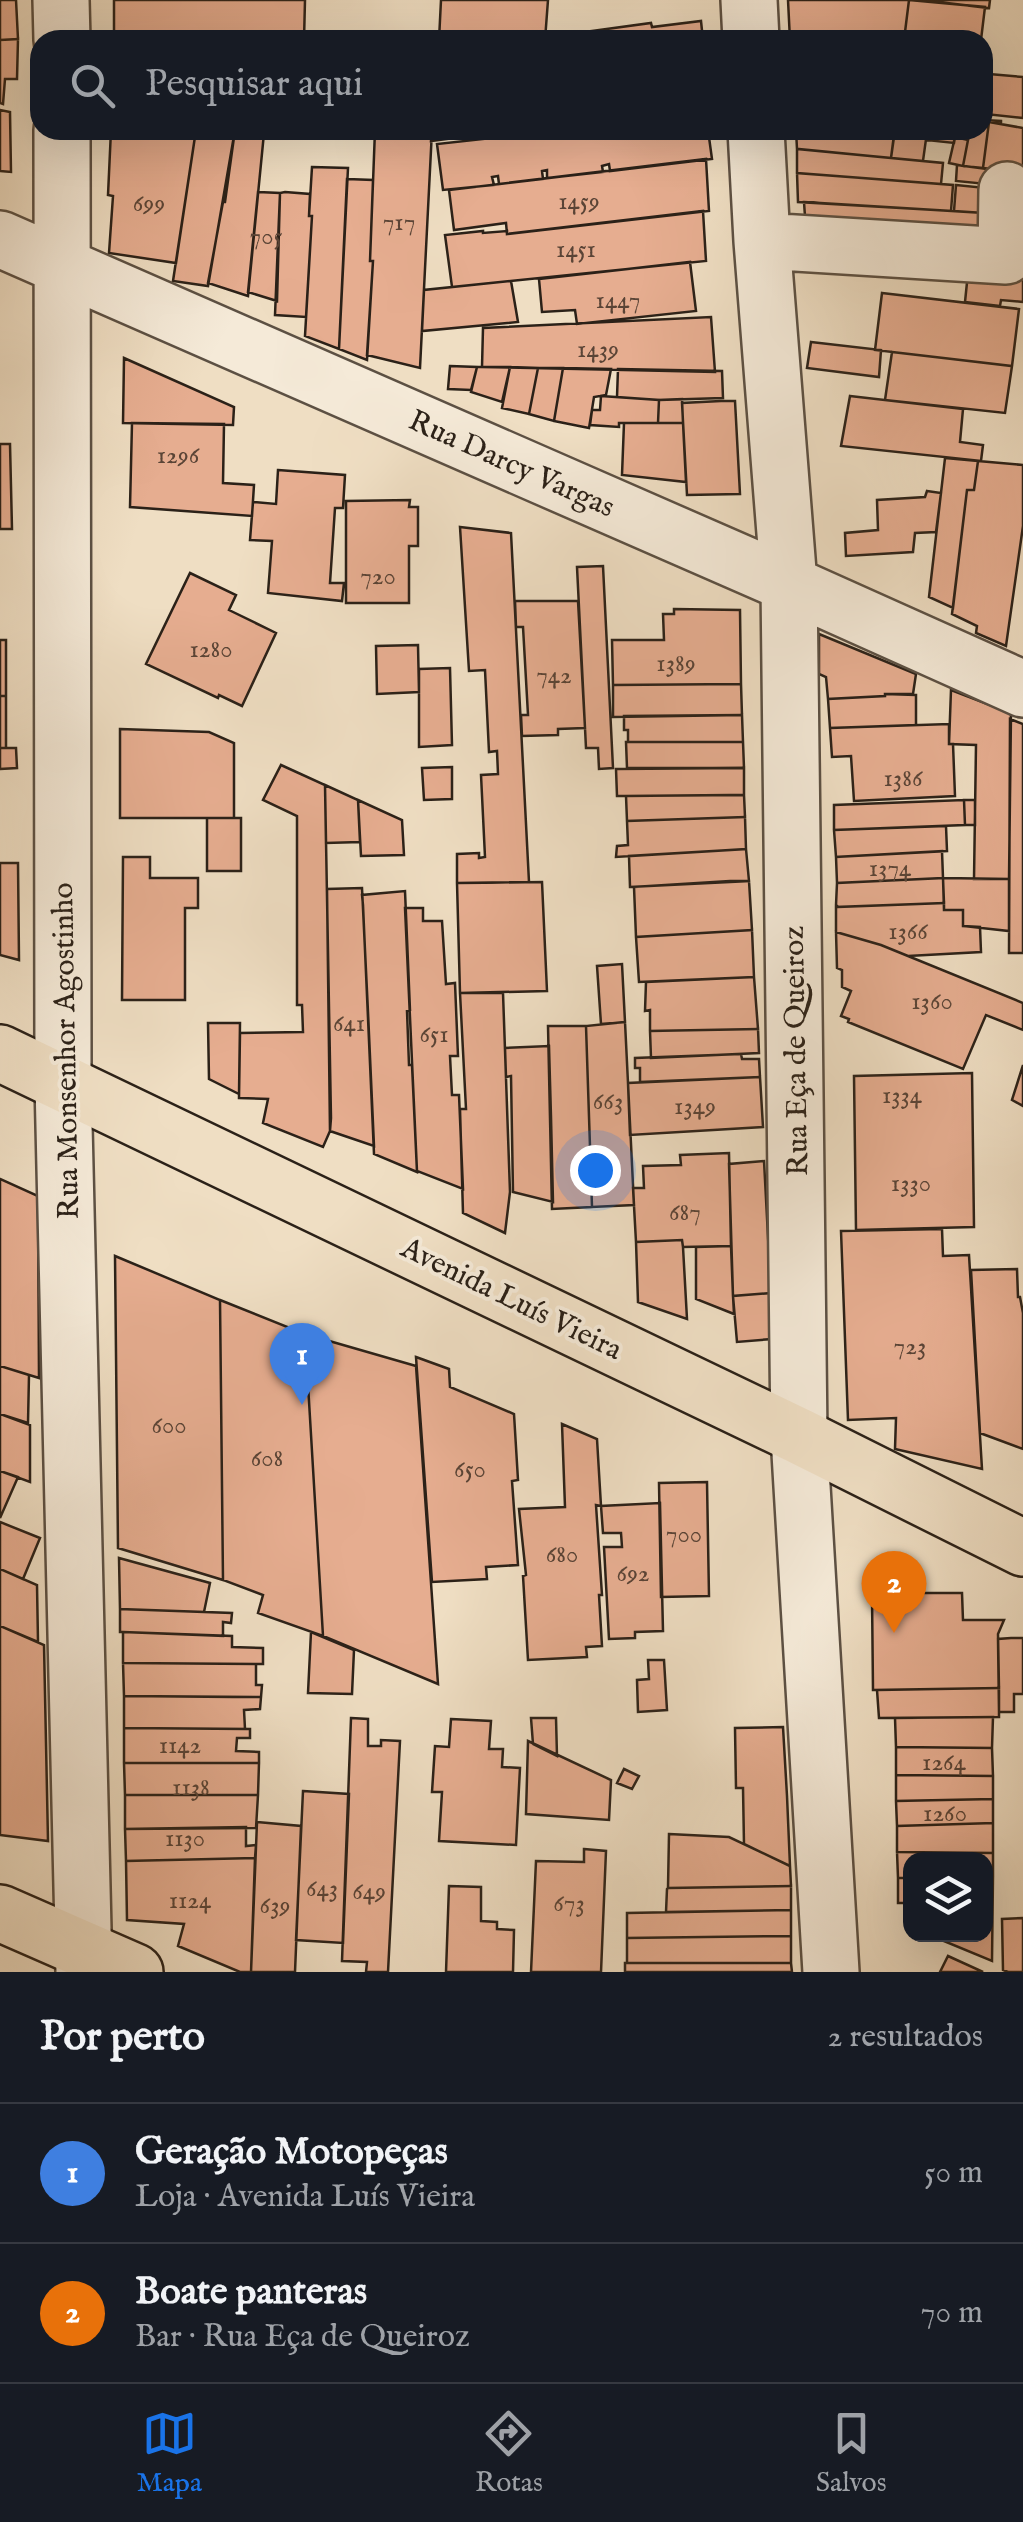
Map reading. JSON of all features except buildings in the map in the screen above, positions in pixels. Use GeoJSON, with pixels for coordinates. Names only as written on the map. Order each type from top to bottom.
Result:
{"type":"FeatureCollection","features":[{"type":"Feature","properties":{"kind":"main road","name":"Avenida Luís Vieira"},"geometry":{"type":"LineString","coordinates":[[0,1053],[800,1436],[1023,1548]]}},
{"type":"Feature","properties":{"kind":"main road"},"geometry":{"type":"LineString","coordinates":[[0,1913],[84,1961],[135,1972]]}},
{"type":"Feature","properties":{"kind":"street"},"geometry":{"type":"LineString","coordinates":[[62,0],[62,30]]}},
{"type":"Feature","properties":{"kind":"street"},"geometry":{"type":"LineString","coordinates":[[749,0],[750,30]]}},
{"type":"Feature","properties":{"kind":"street","name":"Rua Monsenhor Agostinho"},"geometry":{"type":"LineString","coordinates":[[62,140],[64,1084],[84,1961]]}},
{"type":"Feature","properties":{"kind":"street","name":"Rua Eça de Queiroz"},"geometry":{"type":"LineString","coordinates":[[757,140],[789,584],[800,1436],[832,1972]]}},
{"type":"Feature","properties":{"kind":"street"},"geometry":{"type":"LineString","coordinates":[[762,241],[1006,256],[1007,190]]}},
{"type":"Feature","properties":{"kind":"street","name":"Rua Darcy Vargas"},"geometry":{"type":"LineString","coordinates":[[0,239],[1023,689]]}},
{"type":"Feature","properties":{"kind":"place","name":"Geração Motopeças"},"geometry":{"type":"Point","coordinates":[302,1405]}},
{"type":"Feature","properties":{"kind":"place","name":"Boate panteras"},"geometry":{"type":"Point","coordinates":[894,1633]}}]}
